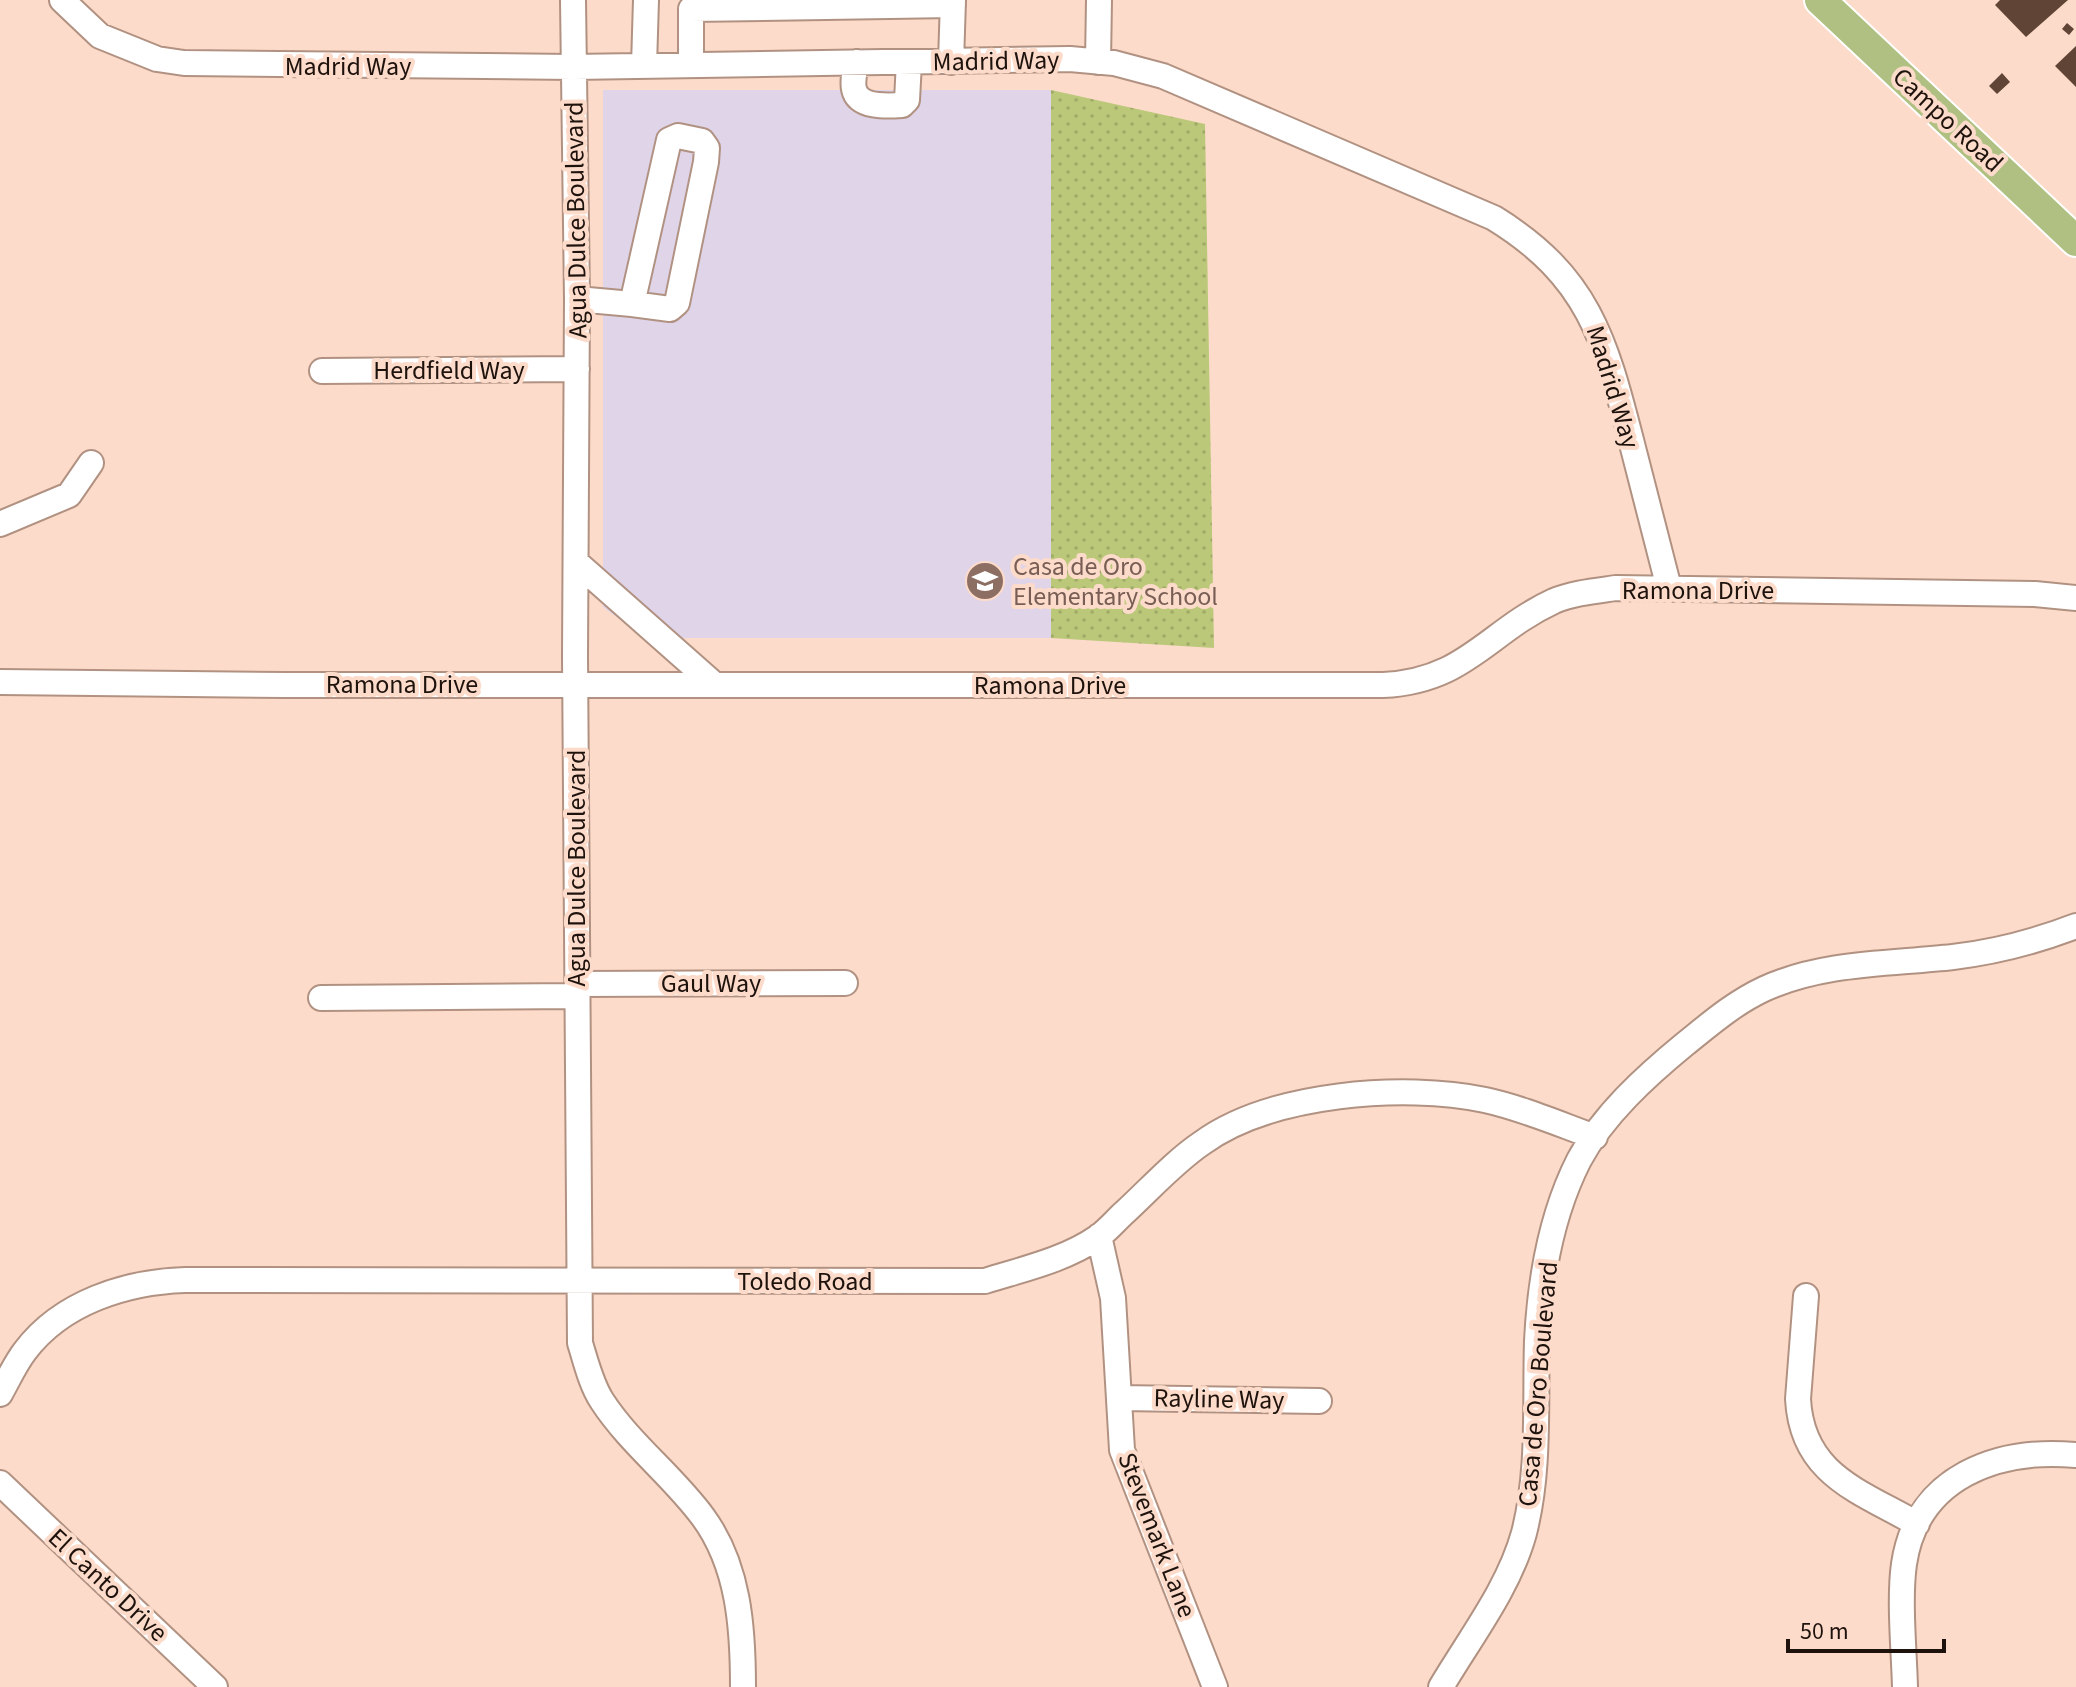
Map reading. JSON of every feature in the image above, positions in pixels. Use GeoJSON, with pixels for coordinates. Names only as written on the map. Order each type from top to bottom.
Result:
{"type":"FeatureCollection","features":[{"type":"Feature","properties":{"kind":"main road","name":"Campo Road"},"geometry":{"type":"LineString","coordinates":[[1820,0],[2076,241]]}},
{"type":"Feature","properties":{"kind":"street","name":"Madrid Way"},"geometry":{"type":"LineString","coordinates":[[62,0],[100,36],[157,59],[184,63],[573,67],[1070,59],[1114,63],[1163,76],[1494,218],[1534,245],[1575,290],[1604,342],[1669,588]]}},
{"type":"Feature","properties":{"kind":"street","name":"Agua Dulce Boulevard"},"geometry":{"type":"LineString","coordinates":[[573,0],[577,299],[580,1343],[602,1400],[703,1517],[718,1542],[741,1617],[743,1687]]}},
{"type":"Feature","properties":{"kind":"street"},"geometry":{"type":"LineString","coordinates":[[644,66],[646,0]]}},
{"type":"Feature","properties":{"kind":"street"},"geometry":{"type":"LineString","coordinates":[[1098,62],[1099,0]]}},
{"type":"Feature","properties":{"kind":"street"},"geometry":{"type":"LineString","coordinates":[[691,65],[691,9],[953,3],[951,62]]}},
{"type":"Feature","properties":{"kind":"street"},"geometry":{"type":"LineString","coordinates":[[856,62],[854,89],[859,99],[893,106],[902,105],[907,100],[909,62]]}},
{"type":"Feature","properties":{"kind":"street"},"geometry":{"type":"LineString","coordinates":[[577,299],[670,309],[677,303],[706,162],[707,148],[702,141],[678,136],[669,140],[632,304]]}},
{"type":"Feature","properties":{"kind":"street","name":"Herdfield Way"},"geometry":{"type":"LineString","coordinates":[[322,371],[577,369]]}},
{"type":"Feature","properties":{"kind":"street"},"geometry":{"type":"LineString","coordinates":[[0,524],[69,495],[91,463]]}},
{"type":"Feature","properties":{"kind":"street"},"geometry":{"type":"LineString","coordinates":[[577,563],[715,685]]}},
{"type":"Feature","properties":{"kind":"street","name":"Ramona Drive"},"geometry":{"type":"LineString","coordinates":[[0,682],[715,685],[1405,683],[1428,679],[1454,667],[1557,600],[1616,588],[2019,594],[2076,598]]}},
{"type":"Feature","properties":{"kind":"street","name":"Casa de Oro Boulevard"},"geometry":{"type":"LineString","coordinates":[[1441,1687],[1509,1572],[1523,1535],[1534,1459],[1542,1282],[1565,1193],[1580,1158],[1595,1137],[1656,1068],[1725,1012],[1781,981],[1829,969],[1994,951],[2076,926]]}},
{"type":"Feature","properties":{"kind":"street","name":"Gaul Way"},"geometry":{"type":"LineString","coordinates":[[321,998],[845,983]]}},
{"type":"Feature","properties":{"kind":"street","name":"Toledo Road"},"geometry":{"type":"LineString","coordinates":[[0,1394],[25,1351],[59,1320],[98,1297],[140,1284],[185,1280],[985,1281],[1065,1255],[1099,1236],[1202,1142],[1247,1119],[1317,1099],[1375,1095],[1461,1096],[1510,1107],[1595,1137]]}},
{"type":"Feature","properties":{"kind":"street","name":"Stevemark Lane"},"geometry":{"type":"LineString","coordinates":[[1099,1236],[1113,1298],[1122,1450],[1215,1687]]}},
{"type":"Feature","properties":{"kind":"street"},"geometry":{"type":"LineString","coordinates":[[1806,1296],[1798,1399],[1798,1413],[1806,1440],[1831,1474],[1917,1524]]}},
{"type":"Feature","properties":{"kind":"street","name":"Rayline Way"},"geometry":{"type":"LineString","coordinates":[[1119,1398],[1319,1401]]}},
{"type":"Feature","properties":{"kind":"street"},"geometry":{"type":"LineString","coordinates":[[1905,1687],[1903,1567],[1917,1524],[1942,1492],[1957,1479],[1987,1463],[2020,1455],[2076,1455]]}},
{"type":"Feature","properties":{"kind":"street","name":"El Canto Drive"},"geometry":{"type":"LineString","coordinates":[[0,1483],[215,1687]]}},
{"type":"Feature","properties":{"kind":"shaded area"},"geometry":{"type":"Polygon","coordinates":[[[603,90],[1051,90],[1051,638],[645,638],[603,607],[603,90]]]}},
{"type":"Feature","properties":{"kind":"green space"},"geometry":{"type":"Polygon","coordinates":[[[1051,90],[1205,124],[1214,648],[1051,638],[1051,90]]]}},
{"type":"Feature","properties":{"kind":"building"},"geometry":{"type":"Polygon","coordinates":[[[2000,0],[2068,0],[2026,37],[1995,5],[2000,0]]]}},
{"type":"Feature","properties":{"kind":"building"},"geometry":{"type":"Polygon","coordinates":[[[2067,23],[2074,29],[2069,35],[2062,29],[2067,23]]]}},
{"type":"Feature","properties":{"kind":"building"},"geometry":{"type":"Polygon","coordinates":[[[2076,46],[2076,87],[2055,66],[2076,46]]]}},
{"type":"Feature","properties":{"kind":"building"},"geometry":{"type":"Polygon","coordinates":[[[2002,73],[2010,82],[1997,94],[1989,86],[2002,73]]]}},
{"type":"Feature","properties":{"kind":"place","name":"Casa de Oro Elementary School"},"geometry":{"type":"Point","coordinates":[985,581]}}]}
